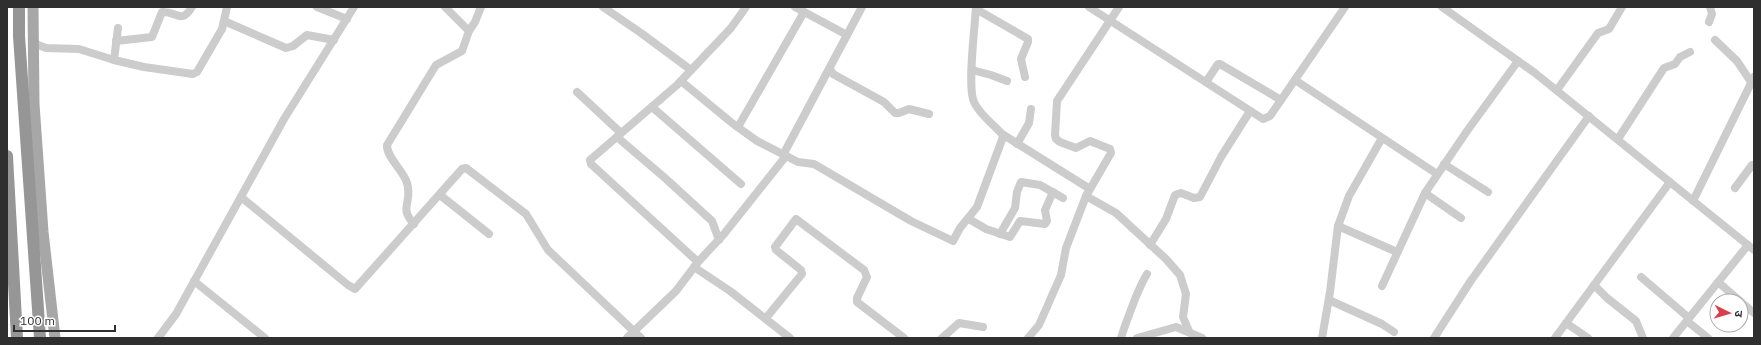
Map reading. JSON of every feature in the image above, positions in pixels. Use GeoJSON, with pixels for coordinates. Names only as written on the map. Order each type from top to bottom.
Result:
{"type":"FeatureCollection","features":[{"type":"Feature","properties":{"kind":"highway"},"geometry":{"type":"LineString","coordinates":[[19,7],[19,36],[40,338]]}},
{"type":"Feature","properties":{"kind":"highway"},"geometry":{"type":"LineString","coordinates":[[7,156],[17,338]]}},
{"type":"Feature","properties":{"kind":"main road"},"geometry":{"type":"LineString","coordinates":[[33,7],[34,104],[43,225],[55,338]]}},
{"type":"Feature","properties":{"kind":"street"},"geometry":{"type":"LineString","coordinates":[[98,55],[116,44],[152,37],[162,12],[185,16],[192,7]]}},
{"type":"Feature","properties":{"kind":"street"},"geometry":{"type":"LineString","coordinates":[[33,43],[46,48],[79,49],[114,60],[144,67],[195,73],[222,28],[227,7]]}},
{"type":"Feature","properties":{"kind":"street"},"geometry":{"type":"LineString","coordinates":[[317,7],[346,19]]}},
{"type":"Feature","properties":{"kind":"street"},"geometry":{"type":"LineString","coordinates":[[158,338],[176,314],[284,119],[354,7]]}},
{"type":"Feature","properties":{"kind":"street"},"geometry":{"type":"LineString","coordinates":[[445,7],[468,31]]}},
{"type":"Feature","properties":{"kind":"street"},"geometry":{"type":"LineString","coordinates":[[414,224],[407,217],[405,212],[409,199],[408,184],[389,152],[388,144],[436,65],[462,51],[468,31],[473,26],[481,7]]}},
{"type":"Feature","properties":{"kind":"street"},"geometry":{"type":"LineString","coordinates":[[602,7],[641,32],[691,70]]}},
{"type":"Feature","properties":{"kind":"street"},"geometry":{"type":"LineString","coordinates":[[746,7],[731,28],[681,81],[590,160],[591,164],[696,265],[790,338]]}},
{"type":"Feature","properties":{"kind":"street"},"geometry":{"type":"LineString","coordinates":[[795,7],[847,35]]}},
{"type":"Feature","properties":{"kind":"street"},"geometry":{"type":"LineString","coordinates":[[628,338],[670,297],[719,240],[784,155],[862,7]]}},
{"type":"Feature","properties":{"kind":"street"},"geometry":{"type":"LineString","coordinates":[[1089,7],[1260,118],[1267,118],[1345,7]]}},
{"type":"Feature","properties":{"kind":"street"},"geometry":{"type":"LineString","coordinates":[[1028,338],[1039,325],[1060,275],[1066,248],[1088,192],[1111,150],[1090,141],[1079,148],[1060,142],[1056,139],[1056,104],[1119,7]]}},
{"type":"Feature","properties":{"kind":"street"},"geometry":{"type":"LineString","coordinates":[[1442,7],[1557,90],[1751,247],[1718,282],[1673,338]]}},
{"type":"Feature","properties":{"kind":"street"},"geometry":{"type":"LineString","coordinates":[[1557,90],[1598,33],[1609,29],[1622,7]]}},
{"type":"Feature","properties":{"kind":"street"},"geometry":{"type":"LineString","coordinates":[[1709,22],[1712,14],[1710,7]]}},
{"type":"Feature","properties":{"kind":"street"},"geometry":{"type":"LineString","coordinates":[[1025,77],[1021,62],[1028,39],[976,8],[971,91],[977,109],[1002,134],[1088,192],[1116,213],[1166,259],[1182,279],[1186,294],[1183,317],[1189,331]]}},
{"type":"Feature","properties":{"kind":"street"},"geometry":{"type":"LineString","coordinates":[[738,127],[804,12]]}},
{"type":"Feature","properties":{"kind":"street"},"geometry":{"type":"LineString","coordinates":[[224,21],[286,48],[293,46],[307,35],[334,40]]}},
{"type":"Feature","properties":{"kind":"street"},"geometry":{"type":"LineString","coordinates":[[114,60],[118,28]]}},
{"type":"Feature","properties":{"kind":"street"},"geometry":{"type":"LineString","coordinates":[[1693,201],[1753,79],[1715,40]]}},
{"type":"Feature","properties":{"kind":"street"},"geometry":{"type":"LineString","coordinates":[[1618,140],[1664,68],[1675,64],[1680,57],[1690,52]]}},
{"type":"Feature","properties":{"kind":"street"},"geometry":{"type":"LineString","coordinates":[[1382,286],[1425,193],[1518,61]]}},
{"type":"Feature","properties":{"kind":"street"},"geometry":{"type":"LineString","coordinates":[[1206,82],[1218,64],[1220,64],[1280,100]]}},
{"type":"Feature","properties":{"kind":"street"},"geometry":{"type":"LineString","coordinates":[[830,69],[833,74],[884,102],[895,113],[909,109],[929,114]]}},
{"type":"Feature","properties":{"kind":"street"},"geometry":{"type":"LineString","coordinates":[[972,70],[997,76],[1007,81]]}},
{"type":"Feature","properties":{"kind":"street"},"geometry":{"type":"LineString","coordinates":[[1295,80],[1437,174]]}},
{"type":"Feature","properties":{"kind":"street"},"geometry":{"type":"LineString","coordinates":[[681,81],[738,127],[762,144],[798,162],[814,164],[911,221],[950,241],[955,239],[960,228],[977,206],[1003,140],[1002,134]]}},
{"type":"Feature","properties":{"kind":"street"},"geometry":{"type":"LineString","coordinates":[[577,92],[619,135],[712,221],[719,240]]}},
{"type":"Feature","properties":{"kind":"street"},"geometry":{"type":"LineString","coordinates":[[652,107],[741,184]]}},
{"type":"Feature","properties":{"kind":"street"},"geometry":{"type":"LineString","coordinates":[[1017,144],[1029,123],[1031,109]]}},
{"type":"Feature","properties":{"kind":"street"},"geometry":{"type":"LineString","coordinates":[[1150,245],[1166,219],[1175,195],[1181,193],[1194,198],[1200,197],[1221,157],[1250,111]]}},
{"type":"Feature","properties":{"kind":"street"},"geometry":{"type":"LineString","coordinates":[[1434,338],[1470,282],[1589,116]]}},
{"type":"Feature","properties":{"kind":"street"},"geometry":{"type":"LineString","coordinates":[[1322,338],[1329,300],[1338,226],[1349,196],[1382,138]]}},
{"type":"Feature","properties":{"kind":"street"},"geometry":{"type":"LineString","coordinates":[[1444,164],[1488,192]]}},
{"type":"Feature","properties":{"kind":"street"},"geometry":{"type":"LineString","coordinates":[[1735,188],[1752,165],[1754,165]]}},
{"type":"Feature","properties":{"kind":"street"},"geometry":{"type":"LineString","coordinates":[[241,197],[348,286],[355,289],[462,169],[468,169],[526,214],[548,250],[641,338]]}},
{"type":"Feature","properties":{"kind":"street"},"geometry":{"type":"LineString","coordinates":[[1000,234],[1015,208],[1017,192],[1021,182],[1033,183],[1063,198]]}},
{"type":"Feature","properties":{"kind":"street"},"geometry":{"type":"LineString","coordinates":[[1555,338],[1670,182]]}},
{"type":"Feature","properties":{"kind":"street"},"geometry":{"type":"LineString","coordinates":[[968,218],[986,230],[1010,237],[1018,222],[1022,220],[1045,224],[1047,221],[1045,210],[1053,192]]}},
{"type":"Feature","properties":{"kind":"street"},"geometry":{"type":"LineString","coordinates":[[1425,193],[1461,218]]}},
{"type":"Feature","properties":{"kind":"street"},"geometry":{"type":"LineString","coordinates":[[440,195],[489,234]]}},
{"type":"Feature","properties":{"kind":"street"},"geometry":{"type":"LineString","coordinates":[[766,318],[802,274],[801,270],[776,250],[775,247],[796,220],[864,270],[867,277],[857,298],[857,302],[904,338]]}},
{"type":"Feature","properties":{"kind":"street"},"geometry":{"type":"LineString","coordinates":[[1338,226],[1397,252]]}},
{"type":"Feature","properties":{"kind":"street"},"geometry":{"type":"LineString","coordinates":[[1121,338],[1140,286],[1147,274]]}},
{"type":"Feature","properties":{"kind":"street"},"geometry":{"type":"LineString","coordinates":[[1641,277],[1708,338]]}},
{"type":"Feature","properties":{"kind":"street"},"geometry":{"type":"LineString","coordinates":[[194,281],[265,338]]}},
{"type":"Feature","properties":{"kind":"street"},"geometry":{"type":"LineString","coordinates":[[1718,282],[1731,293]]}},
{"type":"Feature","properties":{"kind":"street"},"geometry":{"type":"LineString","coordinates":[[1594,285],[1607,298],[1636,321],[1643,338]]}},
{"type":"Feature","properties":{"kind":"street"},"geometry":{"type":"LineString","coordinates":[[1329,300],[1382,324],[1394,332]]}},
{"type":"Feature","properties":{"kind":"street"},"geometry":{"type":"LineString","coordinates":[[942,338],[959,323],[983,327]]}},
{"type":"Feature","properties":{"kind":"street"},"geometry":{"type":"LineString","coordinates":[[1566,323],[1588,338]]}},
{"type":"Feature","properties":{"kind":"street"},"geometry":{"type":"LineString","coordinates":[[1137,338],[1172,327],[1180,327],[1202,338]]}}]}
